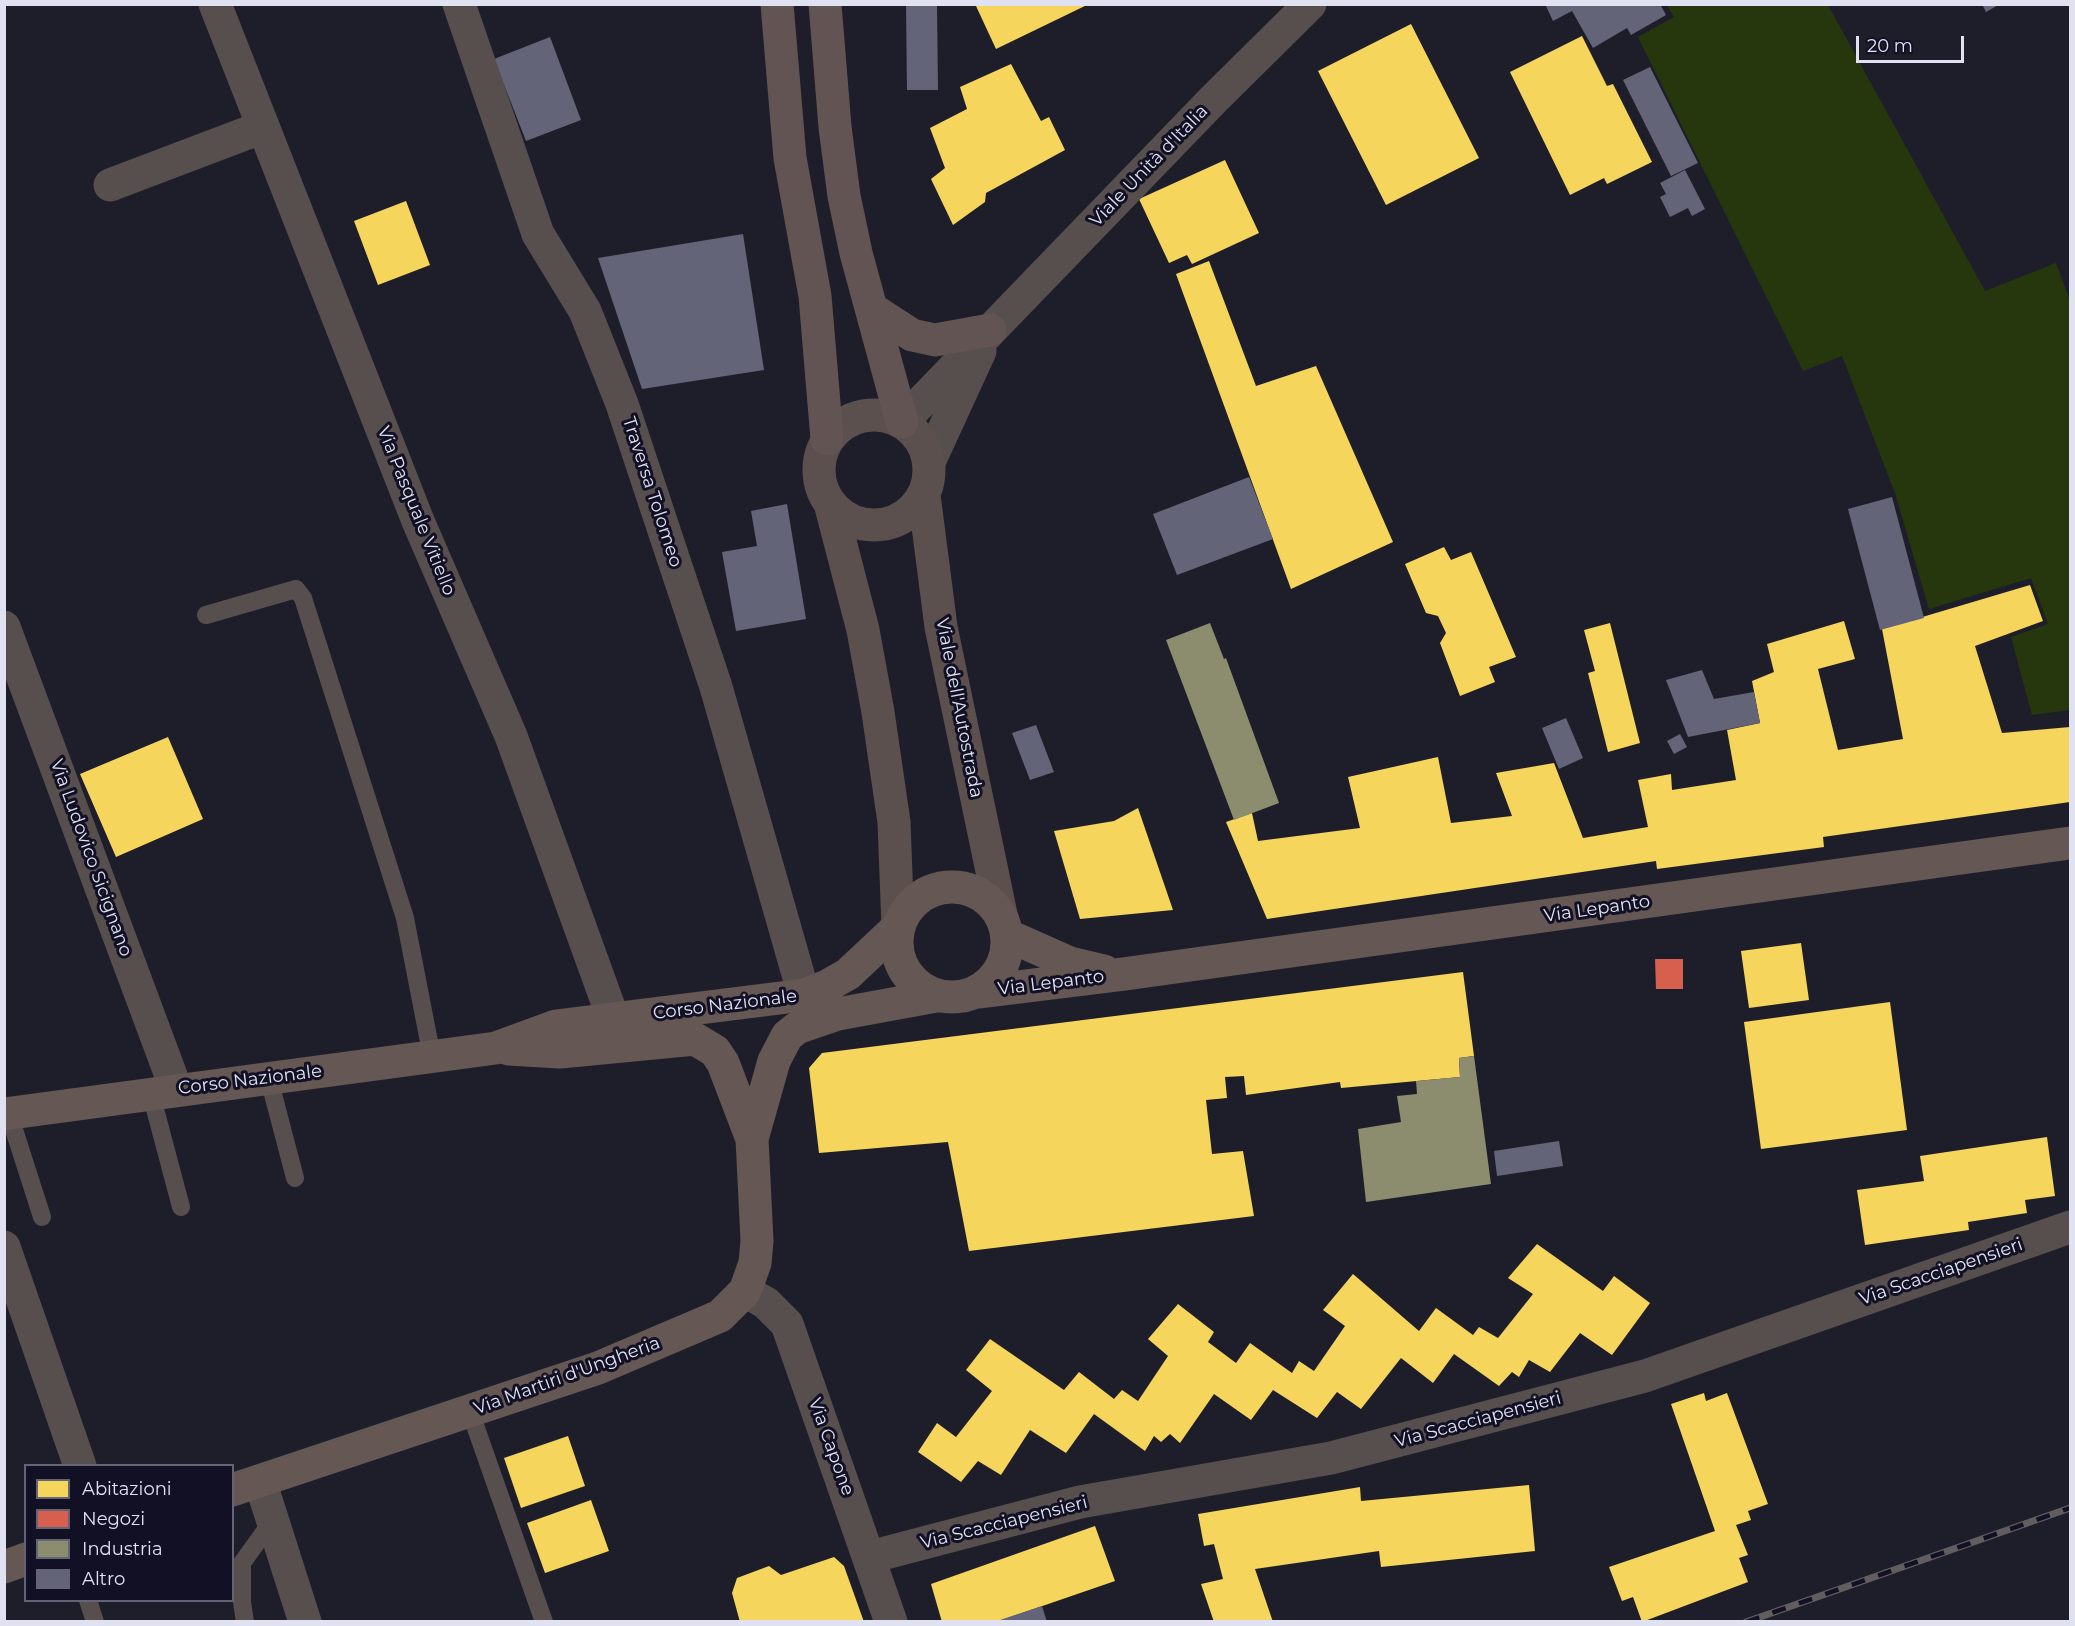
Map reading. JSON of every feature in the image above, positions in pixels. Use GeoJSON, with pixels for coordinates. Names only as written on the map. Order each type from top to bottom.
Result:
{"type":"FeatureCollection","features":[{"type":"Feature","properties":{"kind":"highway"},"geometry":{"type":"LineString","coordinates":[[777,4],[790,158],[815,296],[827,439]]}},
{"type":"Feature","properties":{"kind":"highway"},"geometry":{"type":"LineString","coordinates":[[825,4],[835,127],[844,196],[902,422]]}},
{"type":"Feature","properties":{"kind":"highway"},"geometry":{"type":"LineString","coordinates":[[872,309],[912,335],[935,340],[990,330]]}},
{"type":"Feature","properties":{"kind":"main road"},"geometry":{"type":"LineString","coordinates":[[830,503],[842,515],[858,523],[872,525],[900,519],[914,508],[924,495],[929,479],[929,462],[925,447],[916,432],[887,415],[854,417],[839,426],[827,439],[820,454],[818,471],[822,488],[830,503],[864,630],[878,712],[894,822],[898,927],[896,944],[903,969],[920,988],[936,996],[957,997],[978,992],[992,982],[1002,968],[1007,952],[1005,927],[993,905],[981,894],[965,888],[948,887],[931,891],[916,899],[905,912],[898,927]]}},
{"type":"Feature","properties":{"kind":"main road","name":"Viale dell'Autostrada"},"geometry":{"type":"LineString","coordinates":[[924,495],[942,627],[1005,927]]}},
{"type":"Feature","properties":{"kind":"main road","name":"Via Lepanto"},"geometry":{"type":"LineString","coordinates":[[978,992],[1124,974],[2070,843]]}},
{"type":"Feature","properties":{"kind":"main road","name":"Corso Nazionale"},"geometry":{"type":"LineString","coordinates":[[496,1048],[556,1026],[804,995],[828,986],[848,974],[898,927]]}},
{"type":"Feature","properties":{"kind":"main road","name":"Via Lepanto"},"geometry":{"type":"LineString","coordinates":[[1005,927],[1070,963],[1124,974]]}},
{"type":"Feature","properties":{"kind":"main road","name":"Corso Nazionale"},"geometry":{"type":"LineString","coordinates":[[752,1139],[774,1060],[787,1036],[797,1028],[838,1014],[936,996]]}},
{"type":"Feature","properties":{"kind":"main road","name":"Corso Nazionale"},"geometry":{"type":"LineString","coordinates":[[7,1114],[496,1048],[560,1052],[695,1039],[707,1044],[723,1063],[752,1139]]}},
{"type":"Feature","properties":{"kind":"main road","name":"Via Martiri d'Ungheria"},"geometry":{"type":"LineString","coordinates":[[246,1486],[598,1368],[696,1329],[720,1316],[745,1291],[755,1263],[757,1240],[752,1139]]}},
{"type":"Feature","properties":{"kind":"main road"},"geometry":{"type":"LineString","coordinates":[[4,1567],[24,1560]]}},
{"type":"Feature","properties":{"kind":"street","name":"Via Pasquale Vitiello"},"geometry":{"type":"LineString","coordinates":[[215,4],[418,521],[511,736],[613,1018]]}},
{"type":"Feature","properties":{"kind":"street","name":"Traversa Tolomeo"},"geometry":{"type":"LineString","coordinates":[[459,4],[538,234],[585,311],[622,404],[716,687],[804,995]]}},
{"type":"Feature","properties":{"kind":"street","name":"Viale Unità d'Italia"},"geometry":{"type":"LineString","coordinates":[[902,422],[1310,4]]}},
{"type":"Feature","properties":{"kind":"street"},"geometry":{"type":"LineString","coordinates":[[110,185],[263,127]]}},
{"type":"Feature","properties":{"kind":"street","name":"Viale Unità d'Italia"},"geometry":{"type":"LineString","coordinates":[[929,462],[990,330]]}},
{"type":"Feature","properties":{"kind":"street","name":"Via Ludovico Sicignano"},"geometry":{"type":"LineString","coordinates":[[4,627],[164,1092]]}},
{"type":"Feature","properties":{"kind":"street","name":"Via Scacciapensieri"},"geometry":{"type":"LineString","coordinates":[[870,1557],[1080,1502],[1331,1458],[1645,1377],[2070,1227]]}},
{"type":"Feature","properties":{"kind":"street"},"geometry":{"type":"LineString","coordinates":[[4,1247],[79,1464]]}},
{"type":"Feature","properties":{"kind":"street","name":"Via Capone"},"geometry":{"type":"LineString","coordinates":[[745,1291],[766,1303],[787,1324],[891,1622]]}},
{"type":"Feature","properties":{"kind":"street"},"geometry":{"type":"LineString","coordinates":[[246,1486],[273,1520],[305,1622]]}},
{"type":"Feature","properties":{"kind":"lane"},"geometry":{"type":"LineString","coordinates":[[206,615],[296,589],[303,598],[405,918],[432,1057]]}},
{"type":"Feature","properties":{"kind":"lane"},"geometry":{"type":"LineString","coordinates":[[268,1079],[295,1178]]}},
{"type":"Feature","properties":{"kind":"lane"},"geometry":{"type":"LineString","coordinates":[[164,1092],[181,1207]]}},
{"type":"Feature","properties":{"kind":"lane"},"geometry":{"type":"LineString","coordinates":[[7,1114],[42,1216]]}},
{"type":"Feature","properties":{"kind":"lane"},"geometry":{"type":"LineString","coordinates":[[470,1411],[544,1622]]}},
{"type":"Feature","properties":{"kind":"lane"},"geometry":{"type":"LineString","coordinates":[[245,1622],[242,1602],[242,1563],[273,1520]]}},
{"type":"Feature","properties":{"kind":"lane"},"geometry":{"type":"LineString","coordinates":[[89,1602],[95,1622]]}},
{"type":"Feature","properties":{"kind":"green space"},"geometry":{"type":"Polygon","coordinates":[[[1667,5],[1828,5],[1985,291],[2056,263],[2070,301],[2070,710],[2032,715],[2011,637],[2048,624],[2031,578],[1929,609],[1895,493],[1842,356],[1803,371],[1638,37],[1674,17],[1667,5]]]}},
{"type":"Feature","properties":{"kind":"building: Abitazioni"},"geometry":{"type":"Polygon","coordinates":[[[978,4],[1089,4],[996,49],[976,6],[978,4]]]}},
{"type":"Feature","properties":{"kind":"building: Abitazioni"},"geometry":{"type":"Polygon","coordinates":[[[1411,24],[1479,158],[1386,205],[1318,71],[1411,24]]]}},
{"type":"Feature","properties":{"kind":"building: Abitazioni"},"geometry":{"type":"Polygon","coordinates":[[[1582,36],[1607,86],[1613,84],[1652,162],[1607,184],[1604,178],[1570,195],[1510,72],[1582,36]]]}},
{"type":"Feature","properties":{"kind":"building: Abitazioni"},"geometry":{"type":"Polygon","coordinates":[[[1011,64],[1041,121],[1049,117],[1065,150],[986,193],[985,202],[953,225],[931,179],[945,168],[930,128],[967,109],[960,87],[1011,64]]]}},
{"type":"Feature","properties":{"kind":"building: Abitazioni"},"geometry":{"type":"Polygon","coordinates":[[[1225,160],[1259,233],[1192,264],[1187,255],[1169,263],[1139,199],[1225,160]]]}},
{"type":"Feature","properties":{"kind":"building: Abitazioni"},"geometry":{"type":"Polygon","coordinates":[[[406,201],[430,265],[378,285],[354,221],[406,201]]]}},
{"type":"Feature","properties":{"kind":"building: Abitazioni"},"geometry":{"type":"Polygon","coordinates":[[[1209,261],[1256,386],[1316,366],[1393,542],[1291,589],[1176,274],[1209,261]]]}},
{"type":"Feature","properties":{"kind":"building: Abitazioni"},"geometry":{"type":"Polygon","coordinates":[[[1444,547],[1451,560],[1471,552],[1516,657],[1489,667],[1495,682],[1460,696],[1440,643],[1446,633],[1438,616],[1426,613],[1405,564],[1444,547]]]}},
{"type":"Feature","properties":{"kind":"building: Abitazioni"},"geometry":{"type":"Polygon","coordinates":[[[2030,585],[2043,621],[1975,646],[2002,733],[2070,727],[2070,802],[1823,837],[1824,847],[1657,869],[1656,861],[1267,919],[1226,822],[1252,813],[1258,841],[1360,828],[1348,777],[1438,757],[1451,823],[1512,816],[1496,773],[1554,763],[1583,838],[1648,827],[1638,780],[1671,774],[1672,790],[1736,780],[1727,730],[1760,723],[1752,681],[1774,672],[1767,644],[1844,621],[1855,659],[1818,669],[1838,750],[1903,739],[1882,629],[2030,585]]]}},
{"type":"Feature","properties":{"kind":"building: Abitazioni"},"geometry":{"type":"Polygon","coordinates":[[[1610,623],[1640,743],[1608,752],[1588,673],[1595,671],[1584,630],[1610,623]]]}},
{"type":"Feature","properties":{"kind":"building: Abitazioni"},"geometry":{"type":"Polygon","coordinates":[[[168,737],[203,819],[116,857],[80,774],[168,737]]]}},
{"type":"Feature","properties":{"kind":"building: Abitazioni"},"geometry":{"type":"Polygon","coordinates":[[[1138,808],[1173,910],[1080,919],[1054,831],[1114,821],[1138,808]]]}},
{"type":"Feature","properties":{"kind":"building: Abitazioni"},"geometry":{"type":"Polygon","coordinates":[[[1801,943],[1809,1000],[1749,1008],[1741,951],[1801,943]]]}},
{"type":"Feature","properties":{"kind":"building: Abitazioni"},"geometry":{"type":"Polygon","coordinates":[[[1463,972],[1474,1056],[1459,1058],[1460,1077],[1341,1088],[1340,1082],[1246,1095],[1244,1076],[1225,1077],[1227,1098],[1206,1100],[1212,1154],[1243,1151],[1254,1216],[969,1251],[948,1142],[819,1153],[809,1068],[822,1053],[1463,972]]]}},
{"type":"Feature","properties":{"kind":"building: Abitazioni"},"geometry":{"type":"Polygon","coordinates":[[[1890,1002],[1907,1130],[1761,1149],[1744,1022],[1890,1002]]]}},
{"type":"Feature","properties":{"kind":"building: Abitazioni"},"geometry":{"type":"Polygon","coordinates":[[[2047,1137],[2055,1196],[2025,1200],[2027,1213],[1968,1222],[1969,1230],[1865,1245],[1857,1190],[1924,1181],[1920,1156],[2047,1137]]]}},
{"type":"Feature","properties":{"kind":"building: Abitazioni"},"geometry":{"type":"Polygon","coordinates":[[[1537,1244],[1603,1291],[1614,1276],[1650,1303],[1612,1355],[1580,1333],[1550,1372],[1529,1360],[1519,1377],[1512,1372],[1499,1386],[1454,1354],[1433,1383],[1401,1358],[1361,1409],[1337,1392],[1317,1418],[1273,1390],[1251,1420],[1214,1394],[1180,1443],[1170,1434],[1161,1442],[1154,1436],[1145,1451],[1094,1414],[1066,1453],[1030,1430],[1001,1475],[978,1461],[961,1482],[918,1452],[937,1423],[956,1437],[992,1391],[966,1370],[990,1339],[1064,1390],[1079,1372],[1114,1399],[1122,1390],[1138,1401],[1168,1356],[1148,1339],[1178,1304],[1214,1332],[1208,1342],[1236,1363],[1250,1343],[1292,1373],[1299,1361],[1314,1371],[1345,1326],[1323,1310],[1353,1274],[1419,1331],[1436,1308],[1473,1335],[1479,1327],[1498,1338],[1533,1294],[1508,1278],[1537,1244]]]}},
{"type":"Feature","properties":{"kind":"building: Abitazioni"},"geometry":{"type":"Polygon","coordinates":[[[1704,1393],[1706,1401],[1727,1393],[1768,1504],[1748,1511],[1751,1520],[1736,1525],[1748,1555],[1739,1558],[1748,1582],[1642,1622],[1633,1597],[1622,1601],[1609,1567],[1715,1531],[1671,1404],[1704,1393]]]}},
{"type":"Feature","properties":{"kind":"building: Abitazioni"},"geometry":{"type":"Polygon","coordinates":[[[568,1436],[585,1486],[521,1508],[504,1458],[568,1436]]]}},
{"type":"Feature","properties":{"kind":"building: Abitazioni"},"geometry":{"type":"Polygon","coordinates":[[[1529,1485],[1535,1551],[1381,1567],[1379,1551],[1255,1569],[1273,1622],[1214,1622],[1201,1584],[1223,1579],[1214,1544],[1204,1546],[1198,1514],[1360,1487],[1361,1501],[1529,1485]]]}},
{"type":"Feature","properties":{"kind":"building: Abitazioni"},"geometry":{"type":"Polygon","coordinates":[[[591,1500],[609,1551],[545,1573],[527,1523],[591,1500]]]}},
{"type":"Feature","properties":{"kind":"building: Abitazioni"},"geometry":{"type":"Polygon","coordinates":[[[1095,1526],[1115,1581],[996,1622],[942,1622],[931,1584],[1095,1526]]]}},
{"type":"Feature","properties":{"kind":"building: Abitazioni"},"geometry":{"type":"Polygon","coordinates":[[[834,1557],[844,1566],[864,1622],[740,1622],[732,1593],[737,1578],[769,1566],[781,1575],[834,1557]]]}},
{"type":"Feature","properties":{"kind":"building: Negozi"},"geometry":{"type":"Polygon","coordinates":[[[1655,959],[1683,959],[1683,989],[1656,989],[1655,959]]]}},
{"type":"Feature","properties":{"kind":"building: Industria"},"geometry":{"type":"Polygon","coordinates":[[[1210,623],[1224,659],[1226,658],[1279,803],[1234,820],[1166,640],[1210,623]]]}},
{"type":"Feature","properties":{"kind":"building: Industria"},"geometry":{"type":"Polygon","coordinates":[[[1474,1056],[1491,1184],[1366,1202],[1358,1129],[1401,1122],[1397,1096],[1417,1094],[1416,1081],[1460,1077],[1459,1058],[1474,1056]]]}},
{"type":"Feature","properties":{"kind":"building: Altro"},"geometry":{"type":"Polygon","coordinates":[[[906,4],[937,4],[938,90],[907,90],[906,4]]]}},
{"type":"Feature","properties":{"kind":"building: Altro"},"geometry":{"type":"Polygon","coordinates":[[[1545,4],[1660,4],[1666,15],[1631,35],[1627,28],[1593,48],[1572,11],[1553,21],[1545,4]]]}},
{"type":"Feature","properties":{"kind":"building: Altro"},"geometry":{"type":"Polygon","coordinates":[[[1982,4],[2000,4],[1986,12],[1982,4]]]}},
{"type":"Feature","properties":{"kind":"building: Altro"},"geometry":{"type":"Polygon","coordinates":[[[550,37],[581,120],[526,141],[494,59],[550,37]]]}},
{"type":"Feature","properties":{"kind":"building: Altro"},"geometry":{"type":"Polygon","coordinates":[[[1650,67],[1698,163],[1671,176],[1623,80],[1650,67]]]}},
{"type":"Feature","properties":{"kind":"building: Altro"},"geometry":{"type":"Polygon","coordinates":[[[1685,170],[1705,209],[1692,216],[1688,208],[1670,217],[1660,197],[1666,194],[1660,183],[1685,170]]]}},
{"type":"Feature","properties":{"kind":"building: Altro"},"geometry":{"type":"Polygon","coordinates":[[[743,234],[764,370],[642,389],[598,258],[743,234]]]}},
{"type":"Feature","properties":{"kind":"building: Altro"},"geometry":{"type":"Polygon","coordinates":[[[1249,477],[1273,539],[1177,575],[1153,514],[1249,477]]]}},
{"type":"Feature","properties":{"kind":"building: Altro"},"geometry":{"type":"Polygon","coordinates":[[[1892,497],[1924,618],[1880,630],[1848,509],[1892,497]]]}},
{"type":"Feature","properties":{"kind":"building: Altro"},"geometry":{"type":"Polygon","coordinates":[[[787,504],[806,619],[736,631],[722,552],[757,546],[751,511],[787,504]]]}},
{"type":"Feature","properties":{"kind":"building: Altro"},"geometry":{"type":"Polygon","coordinates":[[[1702,670],[1714,699],[1754,692],[1760,723],[1688,737],[1666,680],[1702,670]]]}},
{"type":"Feature","properties":{"kind":"building: Altro"},"geometry":{"type":"Polygon","coordinates":[[[1566,718],[1583,758],[1559,769],[1542,728],[1566,718]]]}},
{"type":"Feature","properties":{"kind":"building: Altro"},"geometry":{"type":"Polygon","coordinates":[[[1036,725],[1054,772],[1030,780],[1012,733],[1036,725]]]}},
{"type":"Feature","properties":{"kind":"building: Altro"},"geometry":{"type":"Polygon","coordinates":[[[1680,734],[1687,747],[1674,754],[1667,741],[1680,734]]]}},
{"type":"Feature","properties":{"kind":"building: Altro"},"geometry":{"type":"Polygon","coordinates":[[[1559,1141],[1563,1166],[1497,1176],[1494,1151],[1559,1141]]]}},
{"type":"Feature","properties":{"kind":"building: Altro"},"geometry":{"type":"Polygon","coordinates":[[[1042,1606],[1047,1622],[997,1622],[997,1621],[1042,1606]]]}},
{"type":"Feature","properties":{"kind":"railway"},"geometry":{"type":"LineString","coordinates":[[1746,1622],[2070,1508]]}}]}
